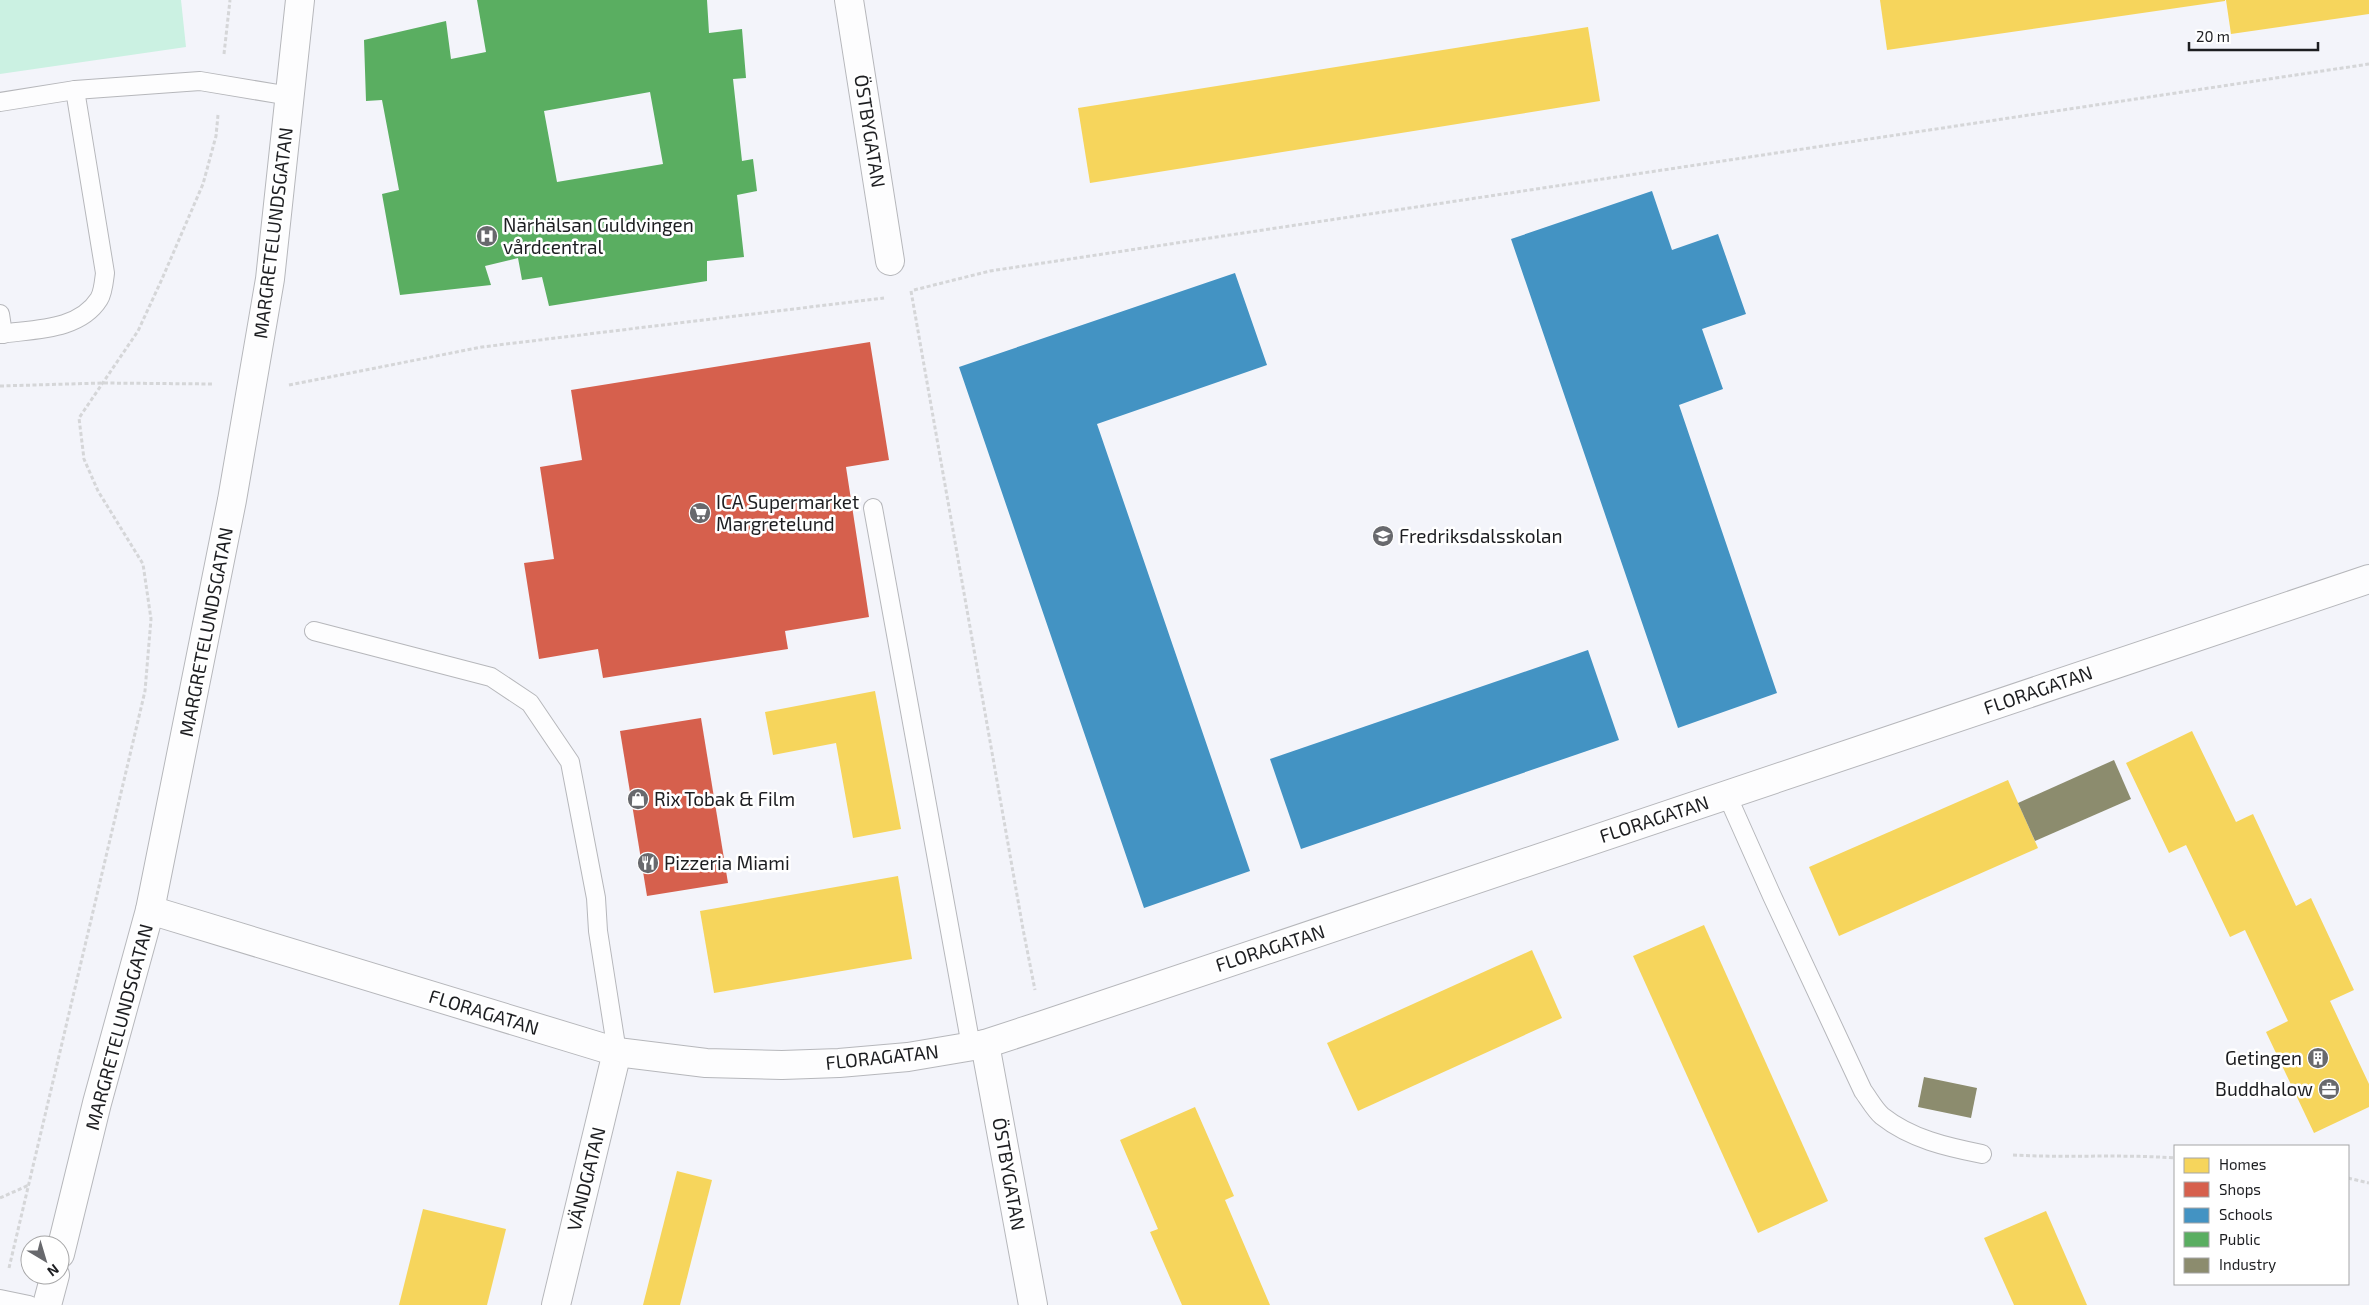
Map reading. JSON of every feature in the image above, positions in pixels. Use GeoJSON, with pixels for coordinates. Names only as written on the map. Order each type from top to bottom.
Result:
{"type":"FeatureCollection","features":[{"type":"Feature","properties":{"kind":"street","name":"MARGRETELUNDSGATAN"},"geometry":{"type":"LineString","coordinates":[[65,1235],[150,910],[232,500],[270,279],[300,0]]}},
{"type":"Feature","properties":{"kind":"street","name":"ÖSTBYGATAN"},"geometry":{"type":"LineString","coordinates":[[849,0],[890,261]]}},
{"type":"Feature","properties":{"kind":"street","name":"FLORAGATAN"},"geometry":{"type":"LineString","coordinates":[[150,910],[617,1052],[706,1063],[782,1065],[840,1063],[908,1057],[978,1045],[1043,1025],[2369,579]]}},
{"type":"Feature","properties":{"kind":"street","name":"ÖSTBYGATAN"},"geometry":{"type":"LineString","coordinates":[[978,1045],[1033,1305]]}},
{"type":"Feature","properties":{"kind":"street","name":"VÄNDGATAN"},"geometry":{"type":"LineString","coordinates":[[556,1305],[617,1052]]}},
{"type":"Feature","properties":{"kind":"street"},"geometry":{"type":"LineString","coordinates":[[48,1305],[53,1285]]}},
{"type":"Feature","properties":{"kind":"lane"},"geometry":{"type":"LineString","coordinates":[[0,102],[75,90],[200,81],[222,83],[290,96]]}},
{"type":"Feature","properties":{"kind":"lane"},"geometry":{"type":"LineString","coordinates":[[0,314],[2,334],[69,323],[86,314],[100,298],[106,273],[75,90]]}},
{"type":"Feature","properties":{"kind":"lane"},"geometry":{"type":"LineString","coordinates":[[873,508],[978,1045]]}},
{"type":"Feature","properties":{"kind":"lane"},"geometry":{"type":"LineString","coordinates":[[314,631],[491,677],[530,703],[570,762],[596,898],[598,931],[617,1052]]}},
{"type":"Feature","properties":{"kind":"lane"},"geometry":{"type":"LineString","coordinates":[[1728,795],[1772,896],[1863,1091],[1881,1115],[1905,1130],[1942,1147],[1982,1154]]}},
{"type":"Feature","properties":{"kind":"lane"},"geometry":{"type":"LineString","coordinates":[[1,1300],[29,1305]]}},
{"type":"Feature","properties":{"kind":"path"},"geometry":{"type":"LineString","coordinates":[[1,1300],[30,1185],[145,691],[151,619],[143,564],[98,491],[84,459],[80,418],[138,331],[202,184],[216,136],[230,0]]}},
{"type":"Feature","properties":{"kind":"path"},"geometry":{"type":"LineString","coordinates":[[904,293],[990,270],[2369,64]]}},
{"type":"Feature","properties":{"kind":"path"},"geometry":{"type":"LineString","coordinates":[[911,291],[1023,929],[1043,1025]]}},
{"type":"Feature","properties":{"kind":"path"},"geometry":{"type":"LineString","coordinates":[[288,385],[482,347],[869,302],[890,297]]}},
{"type":"Feature","properties":{"kind":"path"},"geometry":{"type":"LineString","coordinates":[[0,386],[103,382],[215,384]]}},
{"type":"Feature","properties":{"kind":"path"},"geometry":{"type":"LineString","coordinates":[[1982,1154],[2056,1157],[2104,1155],[2174,1158]]}},
{"type":"Feature","properties":{"kind":"path"},"geometry":{"type":"LineString","coordinates":[[2349,1178],[2369,1184]]}},
{"type":"Feature","properties":{"kind":"path"},"geometry":{"type":"LineString","coordinates":[[0,1198],[30,1185]]}},
{"type":"Feature","properties":{"kind":"green space"},"geometry":{"type":"Polygon","coordinates":[[[0,0],[181,0],[186,47],[0,74],[0,0]]]}},
{"type":"Feature","properties":{"kind":"building: Homes"},"geometry":{"type":"Polygon","coordinates":[[[1880,0],[2225,0],[2225,1],[1887,50],[1880,0]]]}},
{"type":"Feature","properties":{"kind":"building: Homes"},"geometry":{"type":"Polygon","coordinates":[[[2226,0],[2369,0],[2369,14],[2231,34],[2226,0]]]}},
{"type":"Feature","properties":{"kind":"building: Homes"},"geometry":{"type":"Polygon","coordinates":[[[1588,27],[1600,101],[1090,183],[1078,108],[1588,27]]]}},
{"type":"Feature","properties":{"kind":"building: Homes"},"geometry":{"type":"Polygon","coordinates":[[[875,691],[901,829],[853,838],[836,743],[773,755],[765,712],[875,691]]]}},
{"type":"Feature","properties":{"kind":"building: Homes"},"geometry":{"type":"Polygon","coordinates":[[[2192,731],[2236,822],[2253,814],[2296,906],[2311,898],[2354,990],[2330,1001],[2369,1084],[2369,1107],[2314,1133],[2266,1032],[2288,1021],[2245,930],[2230,937],[2186,845],[2169,853],[2126,763],[2192,731]]]}},
{"type":"Feature","properties":{"kind":"building: Homes"},"geometry":{"type":"Polygon","coordinates":[[[2008,780],[2038,848],[1839,936],[1809,867],[2008,780]]]}},
{"type":"Feature","properties":{"kind":"building: Homes"},"geometry":{"type":"Polygon","coordinates":[[[898,876],[912,959],[714,993],[700,911],[898,876]]]}},
{"type":"Feature","properties":{"kind":"building: Homes"},"geometry":{"type":"Polygon","coordinates":[[[1704,925],[1828,1201],[1758,1233],[1633,956],[1704,925]]]}},
{"type":"Feature","properties":{"kind":"building: Homes"},"geometry":{"type":"Polygon","coordinates":[[[1532,950],[1562,1018],[1358,1111],[1327,1043],[1532,950]]]}},
{"type":"Feature","properties":{"kind":"building: Homes"},"geometry":{"type":"Polygon","coordinates":[[[1195,1107],[1234,1196],[1225,1200],[1270,1305],[1182,1305],[1150,1232],[1158,1229],[1120,1140],[1195,1107]]]}},
{"type":"Feature","properties":{"kind":"building: Homes"},"geometry":{"type":"Polygon","coordinates":[[[677,1171],[712,1180],[680,1305],[643,1305],[677,1171]]]}},
{"type":"Feature","properties":{"kind":"building: Homes"},"geometry":{"type":"Polygon","coordinates":[[[423,1209],[506,1229],[487,1305],[399,1305],[423,1209]]]}},
{"type":"Feature","properties":{"kind":"building: Homes"},"geometry":{"type":"Polygon","coordinates":[[[2046,1211],[2087,1305],[2014,1305],[1984,1238],[2046,1211]]]}},
{"type":"Feature","properties":{"kind":"building: Shops","name":"ICA Supermarket Margretelund"},"geometry":{"type":"Polygon","coordinates":[[[870,342],[889,460],[846,467],[869,617],[785,631],[788,649],[603,678],[598,649],[539,659],[524,563],[554,559],[540,467],[582,460],[571,390],[870,342]]]}},
{"type":"Feature","properties":{"kind":"building: Shops"},"geometry":{"type":"Polygon","coordinates":[[[701,718],[728,883],[647,896],[620,731],[701,718]]]}},
{"type":"Feature","properties":{"kind":"building: Schools"},"geometry":{"type":"Polygon","coordinates":[[[1652,191],[1672,250],[1718,234],[1746,314],[1702,329],[1723,389],[1679,405],[1777,693],[1678,728],[1511,239],[1652,191]]]}},
{"type":"Feature","properties":{"kind":"building: Schools"},"geometry":{"type":"Polygon","coordinates":[[[1235,273],[1267,365],[1097,424],[1250,871],[1144,908],[959,367],[1235,273]]]}},
{"type":"Feature","properties":{"kind":"building: Schools"},"geometry":{"type":"Polygon","coordinates":[[[1588,650],[1619,740],[1301,849],[1270,759],[1588,650]]]}},
{"type":"Feature","properties":{"kind":"building: Public"},"geometry":{"type":"Polygon","coordinates":[[[477,0],[707,0],[709,33],[742,29],[746,78],[733,79],[742,161],[753,159],[757,191],[737,195],[744,257],[707,261],[707,281],[549,306],[542,277],[522,280],[518,258],[485,266],[491,285],[400,295],[382,194],[399,190],[382,100],[366,101],[364,40],[446,21],[451,59],[486,52],[477,0]],[[650,92],[544,111],[557,182],[663,164],[650,92]]]}},
{"type":"Feature","properties":{"kind":"building: Industry"},"geometry":{"type":"Polygon","coordinates":[[[2114,760],[2131,799],[2035,841],[2018,803],[2114,760]]]}},
{"type":"Feature","properties":{"kind":"building: Industry"},"geometry":{"type":"Polygon","coordinates":[[[1924,1077],[1977,1088],[1971,1118],[1918,1107],[1924,1077]]]}},
{"type":"Feature","properties":{"kind":"place","name":"Närhälsan Guldvingen vårdcentral"},"geometry":{"type":"Point","coordinates":[487,236]}},
{"type":"Feature","properties":{"kind":"place","name":"ICA Supermarket Margretelund"},"geometry":{"type":"Point","coordinates":[700,513]}},
{"type":"Feature","properties":{"kind":"place","name":"Fredriksdalsskolan"},"geometry":{"type":"Point","coordinates":[1383,536]}},
{"type":"Feature","properties":{"kind":"place","name":"Rix Tobak & Film"},"geometry":{"type":"Point","coordinates":[638,799]}},
{"type":"Feature","properties":{"kind":"place","name":"Pizzeria Miami"},"geometry":{"type":"Point","coordinates":[648,863]}},
{"type":"Feature","properties":{"kind":"place","name":"Getingen"},"geometry":{"type":"Point","coordinates":[2318,1058]}},
{"type":"Feature","properties":{"kind":"place","name":"Buddhalow"},"geometry":{"type":"Point","coordinates":[2329,1089]}}]}
